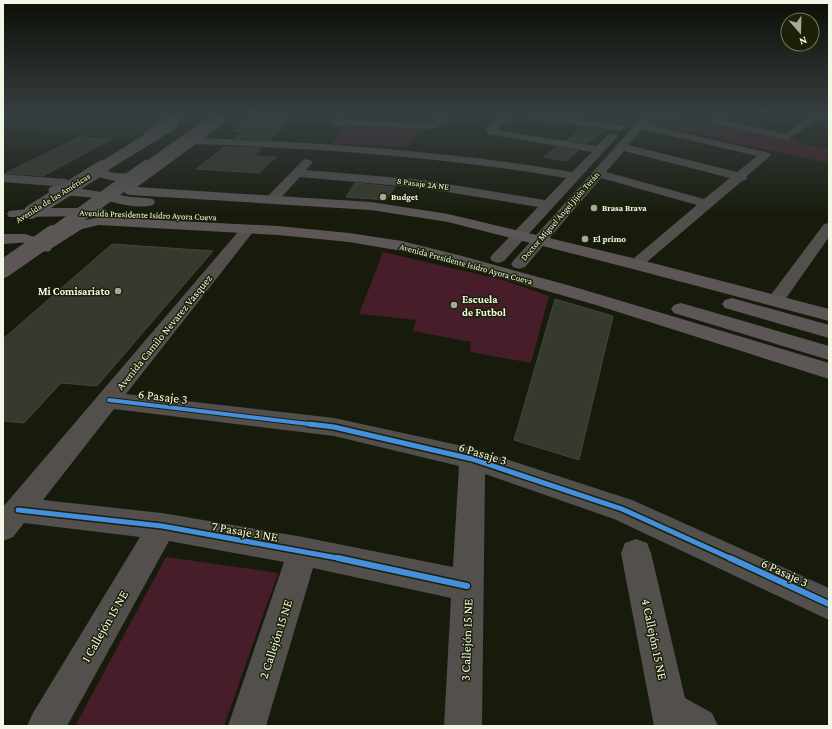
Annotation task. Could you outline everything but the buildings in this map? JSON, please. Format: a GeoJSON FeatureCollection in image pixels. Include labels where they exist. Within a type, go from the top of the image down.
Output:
{"type":"FeatureCollection","features":[{"type":"Feature","properties":{"kind":"main road"},"geometry":{"type":"LineString","coordinates":[[8,217],[126,149]]}},
{"type":"Feature","properties":{"kind":"main road","name":"Avenida de las Américas"},"geometry":{"type":"LineString","coordinates":[[3,229],[130,149]]}},
{"type":"Feature","properties":{"kind":"main road"},"geometry":{"type":"LineString","coordinates":[[3,269],[173,149]]}},
{"type":"Feature","properties":{"kind":"main road"},"geometry":{"type":"LineString","coordinates":[[89,171],[115,177],[142,178],[183,149]]}},
{"type":"Feature","properties":{"kind":"main road","name":"Avenida Presidente Isidro Ayora Cueva"},"geometry":{"type":"LineString","coordinates":[[142,178],[129,189],[137,192],[371,206],[448,218],[514,240],[530,251],[618,290],[829,353]]}},
{"type":"Feature","properties":{"kind":"main road","name":"Avenida Presidente Isidro Ayora Cueva"},"geometry":{"type":"LineString","coordinates":[[60,187],[127,201],[263,208],[274,210],[281,216],[431,240],[498,258],[530,251],[635,264],[829,315]]}},
{"type":"Feature","properties":{"kind":"main road","name":"Avenida Presidente Isidro Ayora Cueva"},"geometry":{"type":"LineString","coordinates":[[8,217],[37,212],[63,214],[111,212],[253,219],[311,211],[364,215],[514,240]]}},
{"type":"Feature","properties":{"kind":"main road","name":"Avenida Presidente Isidro Ayora Cueva"},"geometry":{"type":"LineString","coordinates":[[44,248],[71,230],[99,221],[248,229],[348,238],[423,251],[610,302],[829,370]]}},
{"type":"Feature","properties":{"kind":"main road"},"geometry":{"type":"LineString","coordinates":[[3,239],[25,238],[36,240],[44,248],[3,277]]}},
{"type":"Feature","properties":{"kind":"main road","name":"Avenida Presidente Isidro Ayora Cueva"},"geometry":{"type":"LineString","coordinates":[[530,251],[628,274],[829,332]]}},
{"type":"Feature","properties":{"kind":"street"},"geometry":{"type":"LineString","coordinates":[[272,199],[298,173],[316,149]]}},
{"type":"Feature","properties":{"kind":"street"},"geometry":{"type":"LineString","coordinates":[[392,149],[574,176]]}},
{"type":"Feature","properties":{"kind":"street"},"geometry":{"type":"LineString","coordinates":[[593,149],[599,150]]}},
{"type":"Feature","properties":{"kind":"street","name":"Doctor Miguel Ángel Jijón Terán"},"geometry":{"type":"LineString","coordinates":[[530,251],[619,149]]}},
{"type":"Feature","properties":{"kind":"street"},"geometry":{"type":"LineString","coordinates":[[629,149],[742,177]]}},
{"type":"Feature","properties":{"kind":"street"},"geometry":{"type":"LineString","coordinates":[[635,264],[742,177],[765,155],[743,149]]}},
{"type":"Feature","properties":{"kind":"street","name":"Doctor Miguel Ángel Jijón Terán"},"geometry":{"type":"LineString","coordinates":[[498,258],[599,150]]}},
{"type":"Feature","properties":{"kind":"street","name":"8 Pasaje 2A NE"},"geometry":{"type":"LineString","coordinates":[[298,173],[419,183],[481,192],[547,205]]}},
{"type":"Feature","properties":{"kind":"street"},"geometry":{"type":"LineString","coordinates":[[598,173],[707,204]]}},
{"type":"Feature","properties":{"kind":"street"},"geometry":{"type":"LineString","coordinates":[[3,178],[60,187]]}},
{"type":"Feature","properties":{"kind":"street"},"geometry":{"type":"LineString","coordinates":[[776,300],[822,247],[829,227]]}},
{"type":"Feature","properties":{"kind":"street","name":"Avenida Camilo Nevarez Vasquez"},"geometry":{"type":"LineString","coordinates":[[10,519],[248,229]]}},
{"type":"Feature","properties":{"kind":"street","name":"6 Pasaje 3"},"geometry":{"type":"LineString","coordinates":[[109,400],[334,427],[472,459],[622,509],[829,604]]}},
{"type":"Feature","properties":{"kind":"street","name":"3 Callejón 15 NE"},"geometry":{"type":"LineString","coordinates":[[463,726],[472,459]]}},
{"type":"Feature","properties":{"kind":"street","name":"7 Pasaje 3 NE"},"geometry":{"type":"LineString","coordinates":[[10,519],[162,526],[303,551],[468,586]]}},
{"type":"Feature","properties":{"kind":"street","name":"1 Callejón 15 NE"},"geometry":{"type":"LineString","coordinates":[[46,726],[162,526]]}},
{"type":"Feature","properties":{"kind":"street","name":"2 Callejón 15 NE"},"geometry":{"type":"LineString","coordinates":[[247,726],[303,551]]}},
{"type":"Feature","properties":{"kind":"street","name":"4 Callejón 15 NE"},"geometry":{"type":"LineString","coordinates":[[636,553],[681,721]]}},
{"type":"Feature","properties":{"kind":"shaded area"},"geometry":{"type":"Polygon","coordinates":[[[764,149],[825,149],[829,150],[829,163],[764,149]]]}},
{"type":"Feature","properties":{"kind":"shaded area","name":"Escuela de Futbol"},"geometry":{"type":"Polygon","coordinates":[[[383,252],[503,280],[549,296],[531,363],[470,352],[471,342],[413,331],[416,320],[359,314],[383,252]]]}},
{"type":"Feature","properties":{"kind":"shaded area"},"geometry":{"type":"Polygon","coordinates":[[[166,557],[278,573],[224,726],[75,726],[166,557]]]}},
{"type":"Feature","properties":{"kind":"cycle path"},"geometry":{"type":"LineString","coordinates":[[109,400],[334,427],[472,459],[622,509],[829,604]]}},
{"type":"Feature","properties":{"kind":"cycle path"},"geometry":{"type":"LineString","coordinates":[[18,510],[162,526],[303,551],[467,586]]}},
{"type":"Feature","properties":{"kind":"place","name":"Budget"},"geometry":{"type":"Point","coordinates":[383,197]}},
{"type":"Feature","properties":{"kind":"place","name":"Brasa Brava"},"geometry":{"type":"Point","coordinates":[594,208]}},
{"type":"Feature","properties":{"kind":"place","name":"El primo"},"geometry":{"type":"Point","coordinates":[585,239]}},
{"type":"Feature","properties":{"kind":"place","name":"Mi Comisariato"},"geometry":{"type":"Point","coordinates":[118,291]}},
{"type":"Feature","properties":{"kind":"place","name":"Escuela de Futbol"},"geometry":{"type":"Point","coordinates":[454,305]}}]}
